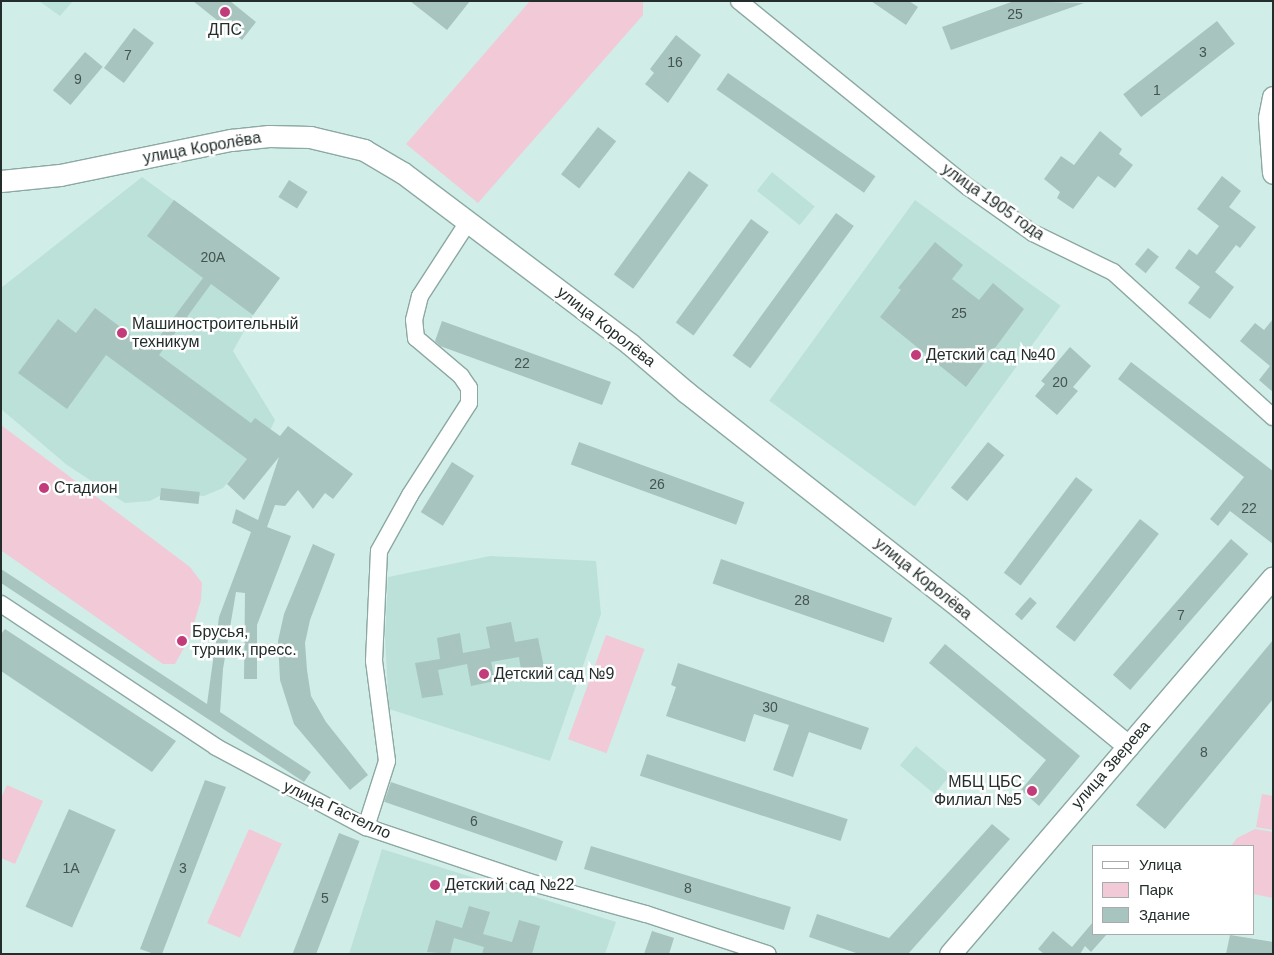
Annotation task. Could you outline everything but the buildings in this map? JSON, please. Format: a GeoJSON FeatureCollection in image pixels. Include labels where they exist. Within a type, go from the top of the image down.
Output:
{"type":"FeatureCollection","features":[{"type":"Feature","properties":{"kind":"main road"},"geometry":{"type":"LineString","coordinates":[[1273,97],[1268,118],[1273,173]]}},
{"type":"Feature","properties":{"kind":"main road","name":"улица Королёва"},"geometry":{"type":"LineString","coordinates":[[1,181],[60,175],[231,140],[310,137],[364,150],[403,173],[630,344],[686,392],[959,607],[1128,746]]}},
{"type":"Feature","properties":{"kind":"main road","name":"улица Зверева"},"geometry":{"type":"LineString","coordinates":[[950,954],[1273,577]]}},
{"type":"Feature","properties":{"kind":"street","name":"улица 1905 года"},"geometry":{"type":"LineString","coordinates":[[739,1],[968,187],[1033,233],[1113,272],[1273,417]]}},
{"type":"Feature","properties":{"kind":"street"},"geometry":{"type":"LineString","coordinates":[[366,827],[387,761],[374,661],[379,551],[410,495],[469,403],[469,388],[462,376],[416,338],[414,320],[420,296],[468,222]]}},
{"type":"Feature","properties":{"kind":"street","name":"улица Гастелло"},"geometry":{"type":"LineString","coordinates":[[1,604],[216,747],[366,827],[529,882],[646,914],[768,954]]}},
{"type":"Feature","properties":{"kind":"shaded area"},"geometry":{"type":"Polygon","coordinates":[[[39,1],[73,1],[60,16],[39,1]]]}},
{"type":"Feature","properties":{"kind":"shaded area"},"geometry":{"type":"Polygon","coordinates":[[[772,172],[815,207],[800,225],[757,191],[772,172]]]}},
{"type":"Feature","properties":{"kind":"shaded area","name":"Машиностроительный техникум"},"geometry":{"type":"Polygon","coordinates":[[[142,177],[280,278],[253,315],[233,351],[275,420],[269,433],[223,488],[204,496],[165,493],[150,501],[125,503],[67,465],[1,409],[1,288],[142,177]]]}},
{"type":"Feature","properties":{"kind":"shaded area","name":"Детский сад №40"},"geometry":{"type":"Polygon","coordinates":[[[915,200],[1061,306],[915,506],[769,401],[915,200]]]}},
{"type":"Feature","properties":{"kind":"shaded area","name":"Детский сад №9"},"geometry":{"type":"Polygon","coordinates":[[[490,556],[596,561],[601,614],[550,761],[389,709],[385,639],[388,577],[490,556]]]}},
{"type":"Feature","properties":{"kind":"shaded area"},"geometry":{"type":"Polygon","coordinates":[[[916,746],[950,775],[934,794],[900,765],[916,746]]]}},
{"type":"Feature","properties":{"kind":"shaded area","name":"Детский сад №22"},"geometry":{"type":"Polygon","coordinates":[[[382,849],[616,922],[605,954],[349,954],[382,849]]]}},
{"type":"Feature","properties":{"kind":"green space"},"geometry":{"type":"Polygon","coordinates":[[[530,1],[643,1],[643,15],[478,203],[406,144],[530,1]]]}},
{"type":"Feature","properties":{"kind":"green space","name":"Стадион"},"geometry":{"type":"Polygon","coordinates":[[[1,425],[190,567],[202,583],[201,600],[190,637],[175,664],[163,664],[2,551],[1,425]]]}},
{"type":"Feature","properties":{"kind":"green space"},"geometry":{"type":"Polygon","coordinates":[[[606,635],[645,649],[607,753],[568,739],[606,635]]]}},
{"type":"Feature","properties":{"kind":"green space"},"geometry":{"type":"Polygon","coordinates":[[[7,785],[43,801],[15,864],[1,858],[1,798],[7,785]]]}},
{"type":"Feature","properties":{"kind":"green space"},"geometry":{"type":"Polygon","coordinates":[[[1262,794],[1273,796],[1273,830],[1256,827],[1262,794]]]}},
{"type":"Feature","properties":{"kind":"green space"},"geometry":{"type":"Polygon","coordinates":[[[249,829],[282,844],[240,938],[207,923],[249,829]]]}},
{"type":"Feature","properties":{"kind":"green space"},"geometry":{"type":"Polygon","coordinates":[[[1255,829],[1273,832],[1273,898],[1254,894],[1254,845],[1232,845],[1237,838],[1255,829]]]}},
{"type":"Feature","properties":{"kind":"place","name":"ДПС"},"geometry":{"type":"Point","coordinates":[225,12]}},
{"type":"Feature","properties":{"kind":"place","name":"Машиностроительный техникум"},"geometry":{"type":"Point","coordinates":[122,333]}},
{"type":"Feature","properties":{"kind":"place","name":"Детский сад №40"},"geometry":{"type":"Point","coordinates":[916,355]}},
{"type":"Feature","properties":{"kind":"place","name":"Стадион"},"geometry":{"type":"Point","coordinates":[44,488]}},
{"type":"Feature","properties":{"kind":"place","name":"Брусья, турник, пресс."},"geometry":{"type":"Point","coordinates":[182,641]}},
{"type":"Feature","properties":{"kind":"place","name":"Детский сад №9"},"geometry":{"type":"Point","coordinates":[484,674]}},
{"type":"Feature","properties":{"kind":"place","name":"МБЦ ЦБС Филиал №5"},"geometry":{"type":"Point","coordinates":[1032,791]}},
{"type":"Feature","properties":{"kind":"place","name":"Детский сад №22"},"geometry":{"type":"Point","coordinates":[435,885]}}]}
